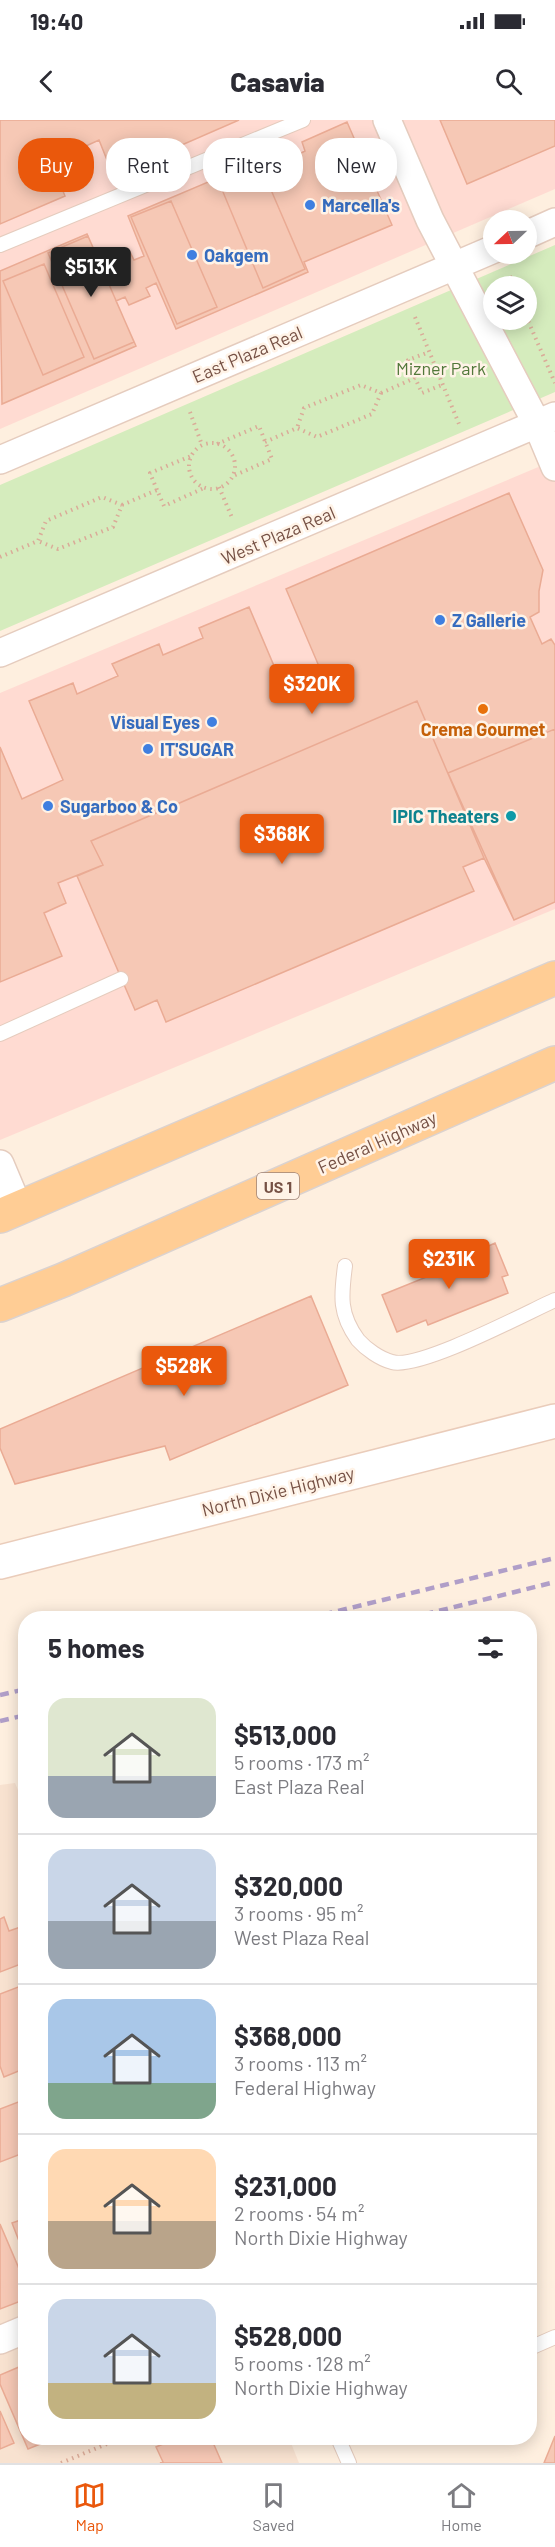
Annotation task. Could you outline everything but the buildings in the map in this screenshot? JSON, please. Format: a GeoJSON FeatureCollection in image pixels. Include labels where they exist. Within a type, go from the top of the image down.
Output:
{"type":"FeatureCollection","features":[{"type":"Feature","properties":{"kind":"main road"},"geometry":{"type":"LineString","coordinates":[[9,1213],[555,978]]}},
{"type":"Feature","properties":{"kind":"main road","name":"Federal Highway"},"geometry":{"type":"LineString","coordinates":[[0,1305],[54,1284],[555,1063]]}},
{"type":"Feature","properties":{"kind":"main road","name":"North Dixie Highway"},"geometry":{"type":"LineString","coordinates":[[0,1562],[555,1421]]}},
{"type":"Feature","properties":{"kind":"street"},"geometry":{"type":"LineString","coordinates":[[387,120],[430,220],[546,420],[555,467]]}},
{"type":"Feature","properties":{"kind":"street"},"geometry":{"type":"LineString","coordinates":[[537,230],[555,222]]}},
{"type":"Feature","properties":{"kind":"street","name":"East Plaza Real"},"geometry":{"type":"LineString","coordinates":[[0,460],[483,254]]}},
{"type":"Feature","properties":{"kind":"street","name":"West Plaza Real"},"geometry":{"type":"LineString","coordinates":[[0,653],[546,420]]}},
{"type":"Feature","properties":{"kind":"street"},"geometry":{"type":"LineString","coordinates":[[0,1164],[9,1213]]}},
{"type":"Feature","properties":{"kind":"street"},"geometry":{"type":"LineString","coordinates":[[0,2340],[18,2332]]}},
{"type":"Feature","properties":{"kind":"lane"},"geometry":{"type":"LineString","coordinates":[[0,244],[303,120]]}},
{"type":"Feature","properties":{"kind":"lane"},"geometry":{"type":"LineString","coordinates":[[0,1034],[121,979]]}},
{"type":"Feature","properties":{"kind":"lane"},"geometry":{"type":"LineString","coordinates":[[345,1266],[341,1298],[348,1326],[365,1348],[394,1363],[433,1356],[555,1300]]}},
{"type":"Feature","properties":{"kind":"lane"},"geometry":{"type":"LineString","coordinates":[[537,2345],[555,2337]]}},
{"type":"Feature","properties":{"kind":"lane"},"geometry":{"type":"LineString","coordinates":[[341,2445],[349,2463]]}},
{"type":"Feature","properties":{"kind":"path"},"geometry":{"type":"LineString","coordinates":[[402,288],[471,452]]}},
{"type":"Feature","properties":{"kind":"path"},"geometry":{"type":"LineString","coordinates":[[532,330],[555,383]]}},
{"type":"Feature","properties":{"kind":"path"},"geometry":{"type":"LineString","coordinates":[[429,351],[408,360],[422,393],[442,385]]}},
{"type":"Feature","properties":{"kind":"path"},"geometry":{"type":"LineString","coordinates":[[297,428],[317,437],[361,419],[372,414],[381,393],[415,378]]}},
{"type":"Feature","properties":{"kind":"path"},"geometry":{"type":"LineString","coordinates":[[265,442],[297,428],[304,408],[361,385],[381,393]]}},
{"type":"Feature","properties":{"kind":"path"},"geometry":{"type":"LineString","coordinates":[[259,426],[265,442],[272,459],[232,476],[219,488],[204,488],[164,506],[150,473],[191,456],[202,445],[217,444],[259,426]]}},
{"type":"Feature","properties":{"kind":"path"},"geometry":{"type":"LineString","coordinates":[[217,444],[229,451],[232,457],[232,476]]}},
{"type":"Feature","properties":{"kind":"path"},"geometry":{"type":"LineString","coordinates":[[191,456],[189,464],[192,478],[204,488]]}},
{"type":"Feature","properties":{"kind":"path"},"geometry":{"type":"LineString","coordinates":[[38,540],[58,549],[91,536],[112,526],[122,506],[157,490]]}},
{"type":"Feature","properties":{"kind":"path"},"geometry":{"type":"LineString","coordinates":[[0,557],[38,540],[45,521],[102,497],[122,506]]}},
{"type":"Feature","properties":{"kind":"path"},"geometry":{"type":"LineString","coordinates":[[61,2463],[104,2445]]}},
{"type":"Feature","properties":{"kind":"shaded area"},"geometry":{"type":"Polygon","coordinates":[[[0,120],[555,120],[555,189],[506,210],[483,210],[483,220],[0,429],[0,120]]]}},
{"type":"Feature","properties":{"kind":"shaded area"},"geometry":{"type":"Polygon","coordinates":[[[555,460],[555,909],[0,1140],[0,693],[555,460]]]}},
{"type":"Feature","properties":{"kind":"shaded area"},"geometry":{"type":"Polygon","coordinates":[[[15,1783],[18,1790],[18,2445],[292,2445],[299,2463],[0,2463],[0,1785],[15,1783]]]}},
{"type":"Feature","properties":{"kind":"green space","name":"Mizner Park"},"geometry":{"type":"Polygon","coordinates":[[[555,245],[555,392],[0,631],[0,485],[483,276],[483,330],[537,330],[537,276],[483,276],[511,264],[537,264],[537,253],[555,245]]]}},
{"type":"Feature","properties":{"kind":"railway"},"geometry":{"type":"LineString","coordinates":[[338,1611],[555,1558]]}},
{"type":"Feature","properties":{"kind":"railway"},"geometry":{"type":"LineString","coordinates":[[438,1611],[555,1582]]}},
{"type":"Feature","properties":{"kind":"railway"},"geometry":{"type":"LineString","coordinates":[[0,1695],[18,1691]]}},
{"type":"Feature","properties":{"kind":"railway"},"geometry":{"type":"LineString","coordinates":[[0,1721],[18,1717]]}},
{"type":"Feature","properties":{"kind":"place","name":"Marcella's"},"geometry":{"type":"Point","coordinates":[310,205]}},
{"type":"Feature","properties":{"kind":"place","name":"Oakgem"},"geometry":{"type":"Point","coordinates":[192,255]}},
{"type":"Feature","properties":{"kind":"place","name":"Z Gallerie"},"geometry":{"type":"Point","coordinates":[440,620]}},
{"type":"Feature","properties":{"kind":"place","name":"Crema Gourmet"},"geometry":{"type":"Point","coordinates":[483,709]}},
{"type":"Feature","properties":{"kind":"place","name":"Visual Eyes"},"geometry":{"type":"Point","coordinates":[212,722]}},
{"type":"Feature","properties":{"kind":"place","name":"IT'SUGAR"},"geometry":{"type":"Point","coordinates":[148,749]}},
{"type":"Feature","properties":{"kind":"place","name":"Sugarboo & Co"},"geometry":{"type":"Point","coordinates":[48,806]}},
{"type":"Feature","properties":{"kind":"place","name":"IPIC Theaters"},"geometry":{"type":"Point","coordinates":[511,816]}}]}
